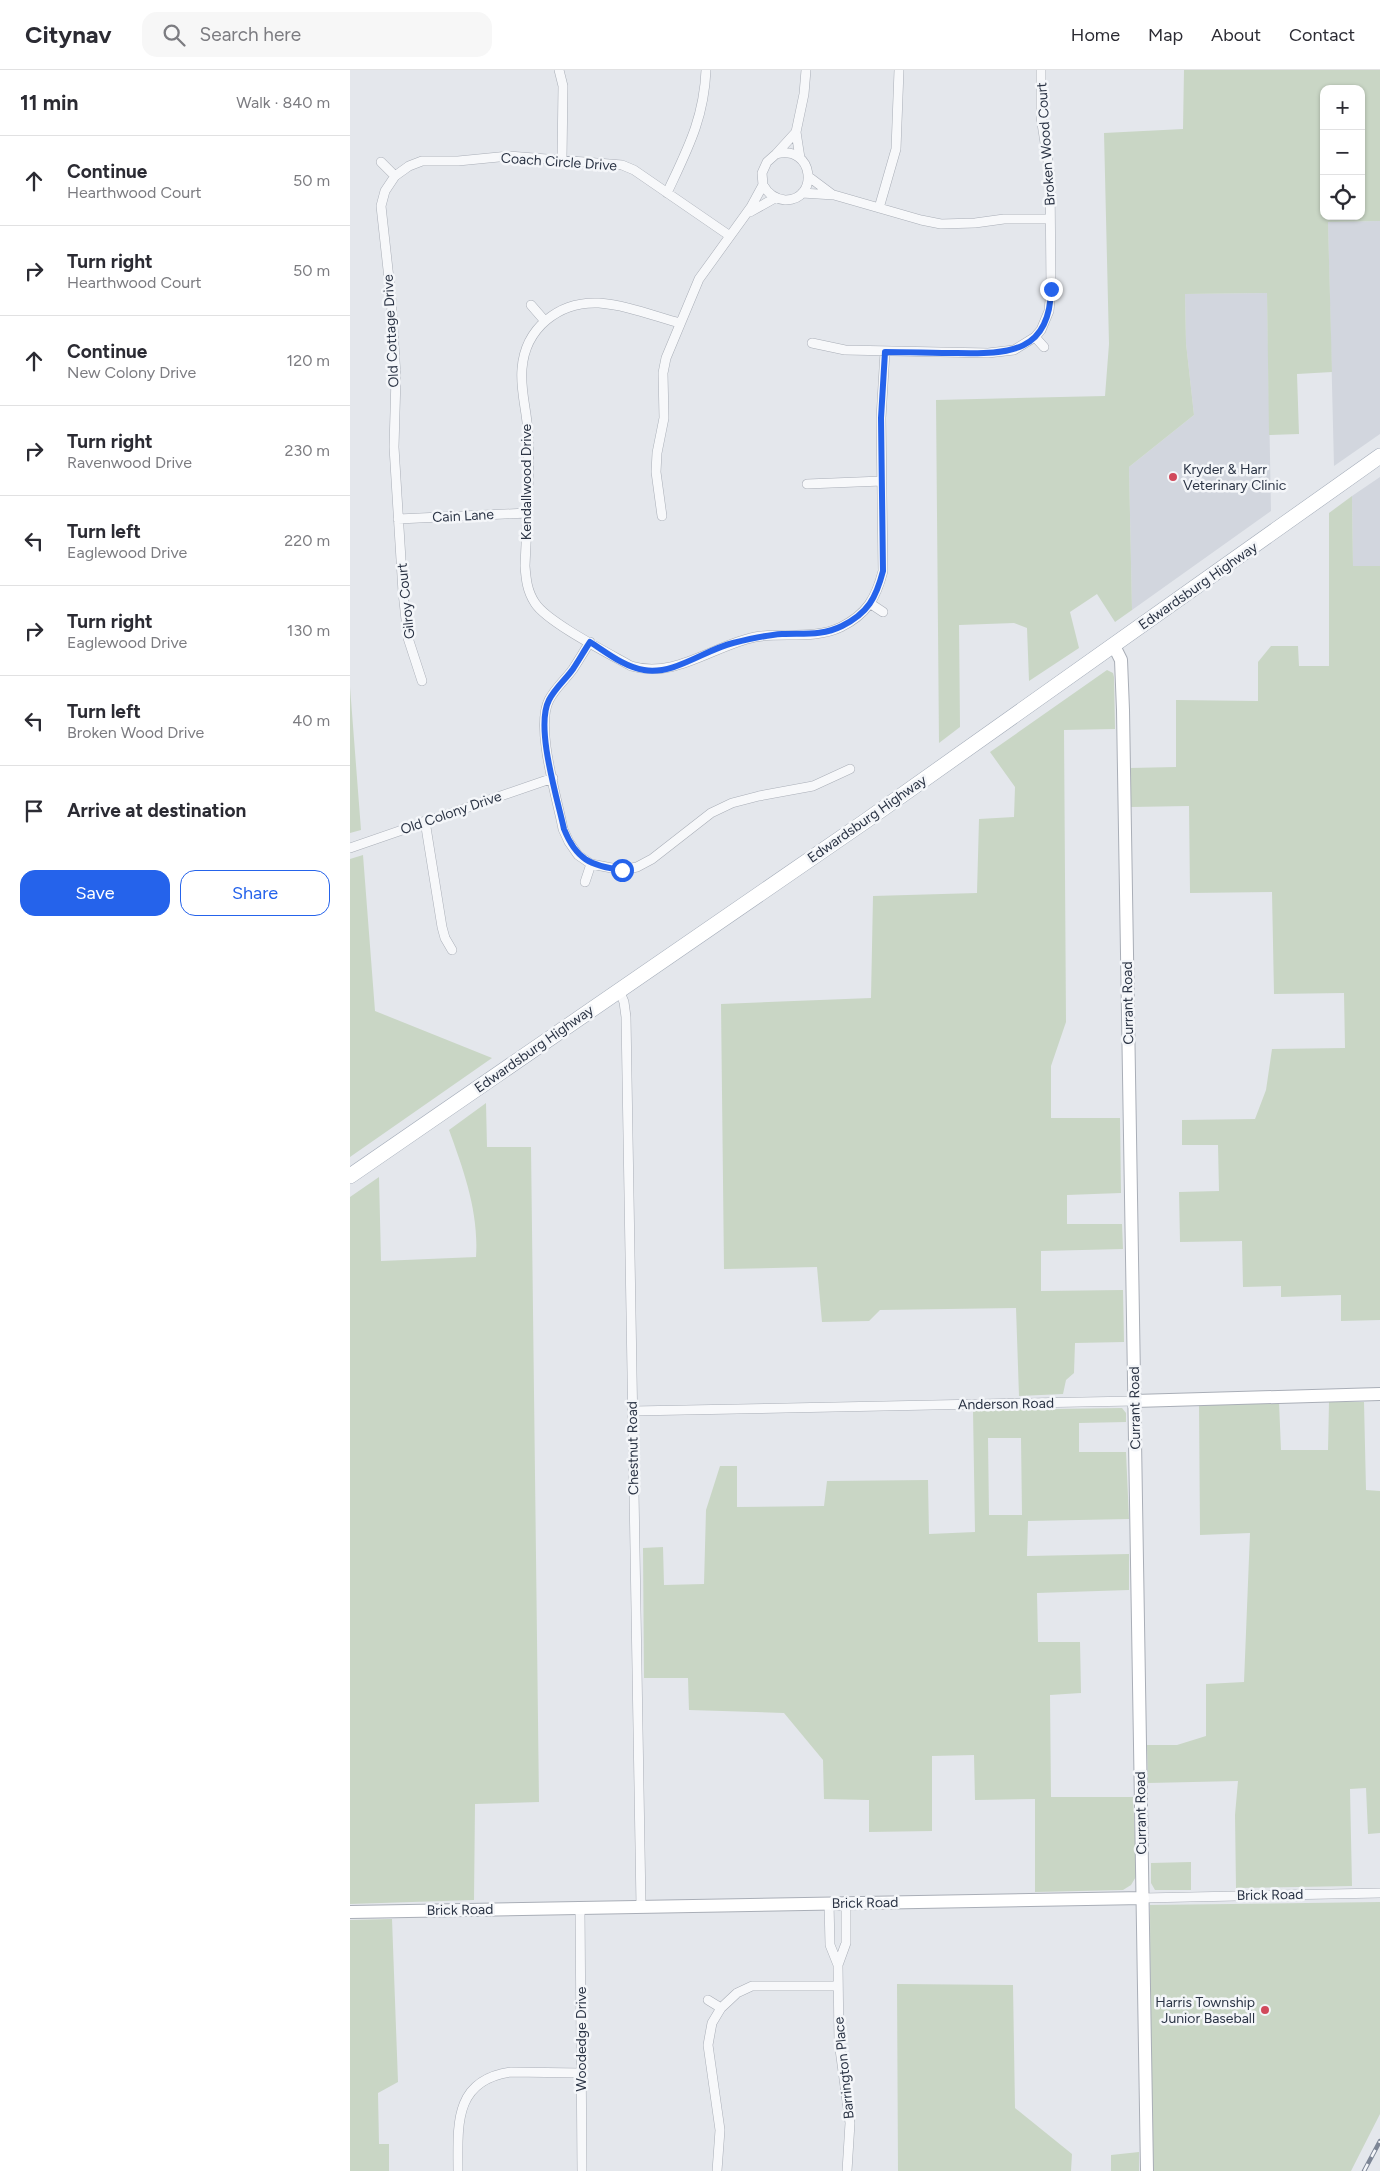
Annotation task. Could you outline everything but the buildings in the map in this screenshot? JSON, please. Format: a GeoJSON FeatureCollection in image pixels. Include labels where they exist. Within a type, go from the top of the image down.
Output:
{"type":"FeatureCollection","features":[{"type":"Feature","properties":{"kind":"main road","name":"Edwardsburg Highway"},"geometry":{"type":"LineString","coordinates":[[350,1176],[1114,646],[1380,456]]}},
{"type":"Feature","properties":{"kind":"street"},"geometry":{"type":"LineString","coordinates":[[559,70],[562,86],[562,160]]}},
{"type":"Feature","properties":{"kind":"street"},"geometry":{"type":"LineString","coordinates":[[668,193],[695,133],[705,93],[706,70]]}},
{"type":"Feature","properties":{"kind":"street"},"geometry":{"type":"LineString","coordinates":[[800,158],[796,132],[804,94],[806,70]]}},
{"type":"Feature","properties":{"kind":"street"},"geometry":{"type":"LineString","coordinates":[[879,208],[896,149],[899,70]]}},
{"type":"Feature","properties":{"kind":"street","name":"Broken Wood Court"},"geometry":{"type":"LineString","coordinates":[[1035,337],[1045,323],[1051,300],[1050,175],[1040,104],[1041,70]]}},
{"type":"Feature","properties":{"kind":"street"},"geometry":{"type":"LineString","coordinates":[[662,516],[656,472],[665,408],[663,373],[666,358],[699,279],[748,213],[763,185],[762,173],[764,167],[796,132]]}},
{"type":"Feature","properties":{"kind":"street"},"geometry":{"type":"LineString","coordinates":[[763,185],[775,198],[789,200],[802,193],[808,183],[809,177],[805,163],[800,158],[789,153],[776,154]]}},
{"type":"Feature","properties":{"kind":"street","name":"Coach Circle Drive"},"geometry":{"type":"LineString","coordinates":[[395,176],[422,161],[458,161],[509,156],[622,166],[634,170],[730,236]]}},
{"type":"Feature","properties":{"kind":"street"},"geometry":{"type":"LineString","coordinates":[[381,162],[395,176]]}},
{"type":"Feature","properties":{"kind":"street","name":"Old Cottage Drive"},"geometry":{"type":"LineString","coordinates":[[395,176],[385,191],[381,206],[391,297],[396,377],[394,448],[398,519]]}},
{"type":"Feature","properties":{"kind":"street"},"geometry":{"type":"LineString","coordinates":[[809,177],[834,195]]}},
{"type":"Feature","properties":{"kind":"street"},"geometry":{"type":"LineString","coordinates":[[802,193],[834,195],[941,224],[1050,219]]}},
{"type":"Feature","properties":{"kind":"street"},"geometry":{"type":"LineString","coordinates":[[748,213],[775,198]]}},
{"type":"Feature","properties":{"kind":"street","name":"Kendallwood Drive"},"geometry":{"type":"LineString","coordinates":[[680,323],[615,305],[599,303],[571,306],[544,320],[530,340],[522,366],[521,381],[528,427],[529,453],[526,581],[530,593],[544,614],[631,666],[645,670],[660,670],[676,666],[730,644],[755,637],[827,632],[841,627],[858,616],[871,604]]}},
{"type":"Feature","properties":{"kind":"street"},"geometry":{"type":"LineString","coordinates":[[531,305],[544,320]]}},
{"type":"Feature","properties":{"kind":"street"},"geometry":{"type":"LineString","coordinates":[[812,343],[845,350],[885,352],[1004,352],[1014,350],[1035,337],[1044,347]]}},
{"type":"Feature","properties":{"kind":"street"},"geometry":{"type":"LineString","coordinates":[[883,612],[871,604],[883,571],[881,418],[885,352]]}},
{"type":"Feature","properties":{"kind":"street"},"geometry":{"type":"LineString","coordinates":[[807,484],[882,481]]}},
{"type":"Feature","properties":{"kind":"street","name":"Cain Lane"},"geometry":{"type":"LineString","coordinates":[[398,519],[527,513]]}},
{"type":"Feature","properties":{"kind":"street","name":"Gilroy Court"},"geometry":{"type":"LineString","coordinates":[[398,519],[408,638],[422,681]]}},
{"type":"Feature","properties":{"kind":"street"},"geometry":{"type":"LineString","coordinates":[[590,642],[574,667],[550,698],[545,712],[544,724],[546,744],[564,829],[569,842],[578,855],[591,864],[622,870],[637,867],[652,859],[711,813],[725,806],[758,796],[813,786],[850,769]]}},
{"type":"Feature","properties":{"kind":"street","name":"Currant Road"},"geometry":{"type":"LineString","coordinates":[[1114,646],[1121,660],[1123,710],[1146,2171]]}},
{"type":"Feature","properties":{"kind":"street","name":"Old Colony Drive"},"geometry":{"type":"LineString","coordinates":[[350,848],[553,778]]}},
{"type":"Feature","properties":{"kind":"street"},"geometry":{"type":"LineString","coordinates":[[425,821],[442,926],[445,938],[452,950]]}},
{"type":"Feature","properties":{"kind":"street"},"geometry":{"type":"LineString","coordinates":[[584,882],[591,864]]}},
{"type":"Feature","properties":{"kind":"street","name":"Chestnut Road"},"geometry":{"type":"LineString","coordinates":[[619,990],[624,1002],[626,1017],[641,1906]]}},
{"type":"Feature","properties":{"kind":"street","name":"Anderson Road"},"geometry":{"type":"LineString","coordinates":[[633,1411],[1380,1394]]}},
{"type":"Feature","properties":{"kind":"street","name":"Brick Road"},"geometry":{"type":"LineString","coordinates":[[350,1912],[1380,1893]]}},
{"type":"Feature","properties":{"kind":"street","name":"Barrington Place"},"geometry":{"type":"LineString","coordinates":[[846,1903],[846,1943],[838,1964],[837,1986],[839,2042],[850,2123],[847,2171]]}},
{"type":"Feature","properties":{"kind":"street","name":"Barrington Place"},"geometry":{"type":"LineString","coordinates":[[829,1904],[830,1944],[838,1964]]}},
{"type":"Feature","properties":{"kind":"street","name":"Woodedge Drive"},"geometry":{"type":"LineString","coordinates":[[580,1908],[582,2171]]}},
{"type":"Feature","properties":{"kind":"street"},"geometry":{"type":"LineString","coordinates":[[717,2171],[720,2130],[708,2045],[712,2023],[721,2008],[737,1993],[752,1986],[837,1986]]}},
{"type":"Feature","properties":{"kind":"street"},"geometry":{"type":"LineString","coordinates":[[708,2000],[721,2008]]}},
{"type":"Feature","properties":{"kind":"street"},"geometry":{"type":"LineString","coordinates":[[458,2171],[459,2116],[467,2098],[480,2082],[511,2072],[581,2072]]}},
{"type":"Feature","properties":{"kind":"shaded area"},"geometry":{"type":"Polygon","coordinates":[[[1380,221],[1380,434],[1334,466],[1328,222],[1380,221]]]}},
{"type":"Feature","properties":{"kind":"shaded area"},"geometry":{"type":"Polygon","coordinates":[[[1267,293],[1271,511],[1132,610],[1129,467],[1194,415],[1186,343],[1185,294],[1267,293]]]}},
{"type":"Feature","properties":{"kind":"shaded area"},"geometry":{"type":"Polygon","coordinates":[[[1380,477],[1380,566],[1353,566],[1352,496],[1380,477]]]}},
{"type":"Feature","properties":{"kind":"green space"},"geometry":{"type":"Polygon","coordinates":[[[1184,70],[1380,70],[1380,221],[1328,222],[1332,372],[1297,374],[1299,434],[1269,435],[1267,293],[1185,294],[1186,343],[1194,415],[1129,467],[1132,610],[1115,622],[1097,594],[1070,612],[1079,648],[1029,681],[1027,628],[1014,623],[959,625],[960,727],[939,743],[936,400],[1105,396],[1109,344],[1104,133],[1183,129],[1184,70]]]}},
{"type":"Feature","properties":{"kind":"green space"},"geometry":{"type":"Polygon","coordinates":[[[1352,496],[1353,566],[1380,566],[1380,1320],[1341,1321],[1341,1295],[1281,1297],[1281,1286],[1243,1287],[1242,1241],[1180,1242],[1179,1192],[1219,1191],[1218,1145],[1182,1145],[1182,1120],[1255,1119],[1266,1090],[1272,1049],[1345,1048],[1344,993],[1274,994],[1272,892],[1190,893],[1189,806],[1131,807],[1130,768],[1176,767],[1176,700],[1258,701],[1258,662],[1271,646],[1298,646],[1299,666],[1329,666],[1329,513],[1352,496]]]}},
{"type":"Feature","properties":{"kind":"green space"},"geometry":{"type":"Polygon","coordinates":[[[1107,670],[1113,673],[1114,677],[1115,729],[1064,730],[1066,1022],[1051,1066],[1051,1118],[1120,1118],[1121,1193],[1067,1195],[1067,1224],[1122,1224],[1123,1249],[1041,1251],[1041,1291],[1123,1290],[1124,1342],[1075,1343],[1074,1373],[1066,1380],[1063,1394],[1019,1396],[1016,1308],[880,1310],[869,1321],[822,1322],[817,1267],[724,1269],[721,1004],[871,998],[873,896],[977,893],[979,819],[1014,817],[1015,787],[990,752],[1107,670]]]}},
{"type":"Feature","properties":{"kind":"green space"},"geometry":{"type":"Polygon","coordinates":[[[350,687],[361,830],[350,833],[350,687]]]}},
{"type":"Feature","properties":{"kind":"green space"},"geometry":{"type":"Polygon","coordinates":[[[363,855],[375,1011],[492,1058],[350,1157],[350,859],[363,855]]]}},
{"type":"Feature","properties":{"kind":"green space"},"geometry":{"type":"Polygon","coordinates":[[[486,1103],[487,1147],[531,1147],[539,1802],[475,1804],[474,1900],[350,1904],[350,1197],[379,1177],[381,1261],[476,1257],[473,1208],[449,1130],[486,1103]]]}},
{"type":"Feature","properties":{"kind":"green space"},"geometry":{"type":"Polygon","coordinates":[[[1279,1402],[1281,1450],[1328,1450],[1329,1402],[1364,1402],[1366,1490],[1380,1491],[1380,1833],[1368,1834],[1366,1788],[1350,1789],[1352,1886],[1236,1888],[1235,1815],[1238,1781],[1148,1783],[1147,1745],[1177,1745],[1206,1736],[1206,1684],[1244,1682],[1250,1533],[1200,1535],[1199,1405],[1279,1402]]]}},
{"type":"Feature","properties":{"kind":"green space"},"geometry":{"type":"Polygon","coordinates":[[[1122,1408],[1126,1413],[1126,1422],[1079,1423],[1079,1452],[1126,1452],[1129,1519],[1028,1521],[1027,1556],[1129,1554],[1129,1590],[1037,1593],[1038,1642],[1080,1642],[1081,1693],[1050,1695],[1051,1797],[1133,1797],[1137,1875],[1131,1885],[1123,1890],[1035,1892],[1035,1799],[975,1800],[974,1755],[932,1756],[932,1831],[869,1832],[869,1800],[824,1799],[823,1760],[784,1713],[689,1710],[688,1678],[644,1678],[643,1548],[663,1547],[664,1585],[704,1584],[706,1510],[720,1466],[737,1466],[737,1507],[824,1506],[827,1481],[928,1480],[929,1534],[975,1532],[973,1410],[1122,1408]],[[988,1438],[989,1515],[1022,1515],[1021,1438],[988,1438]]]}},
{"type":"Feature","properties":{"kind":"green space"},"geometry":{"type":"Polygon","coordinates":[[[1191,1862],[1191,1890],[1155,1890],[1151,1883],[1151,1863],[1191,1862]]]}},
{"type":"Feature","properties":{"kind":"green space","name":"Harris Township Junior Baseball"},"geometry":{"type":"Polygon","coordinates":[[[1380,1902],[1380,2114],[1351,2171],[1151,2171],[1150,1905],[1380,1902]]]}},
{"type":"Feature","properties":{"kind":"green space"},"geometry":{"type":"Polygon","coordinates":[[[392,1919],[398,2082],[378,2093],[379,2144],[389,2144],[389,2171],[350,2171],[350,1920],[392,1919]]]}},
{"type":"Feature","properties":{"kind":"green space"},"geometry":{"type":"Polygon","coordinates":[[[897,1984],[1013,1985],[1015,2108],[1072,2154],[1071,2171],[898,2171],[897,1984]]]}},
{"type":"Feature","properties":{"kind":"green space"},"geometry":{"type":"Polygon","coordinates":[[[1139,2152],[1139,2171],[1111,2171],[1111,2155],[1139,2152]]]}},
{"type":"Feature","properties":{"kind":"railway"},"geometry":{"type":"LineString","coordinates":[[1364,2171],[1380,2141]]}},
{"type":"Feature","properties":{"kind":"place","name":"Kryder & Harr Veterinary Clinic"},"geometry":{"type":"Point","coordinates":[1173,477]}},
{"type":"Feature","properties":{"kind":"place","name":"Harris Township Junior Baseball"},"geometry":{"type":"Point","coordinates":[1265,2010]}},
{"type":"Feature","properties":{"kind":"route"},"geometry":{"type":"LineString","coordinates":[[622,870],[591,864],[578,855],[569,842],[564,829],[546,744],[545,712],[550,698],[574,667],[590,642],[631,666],[645,670],[660,670],[676,666],[730,644],[755,637],[783,634],[809,635],[827,632],[841,627],[858,616],[871,604],[883,571],[881,418],[885,352],[988,354],[1014,350],[1035,337],[1041,330],[1049,311],[1051,289]]}}]}
